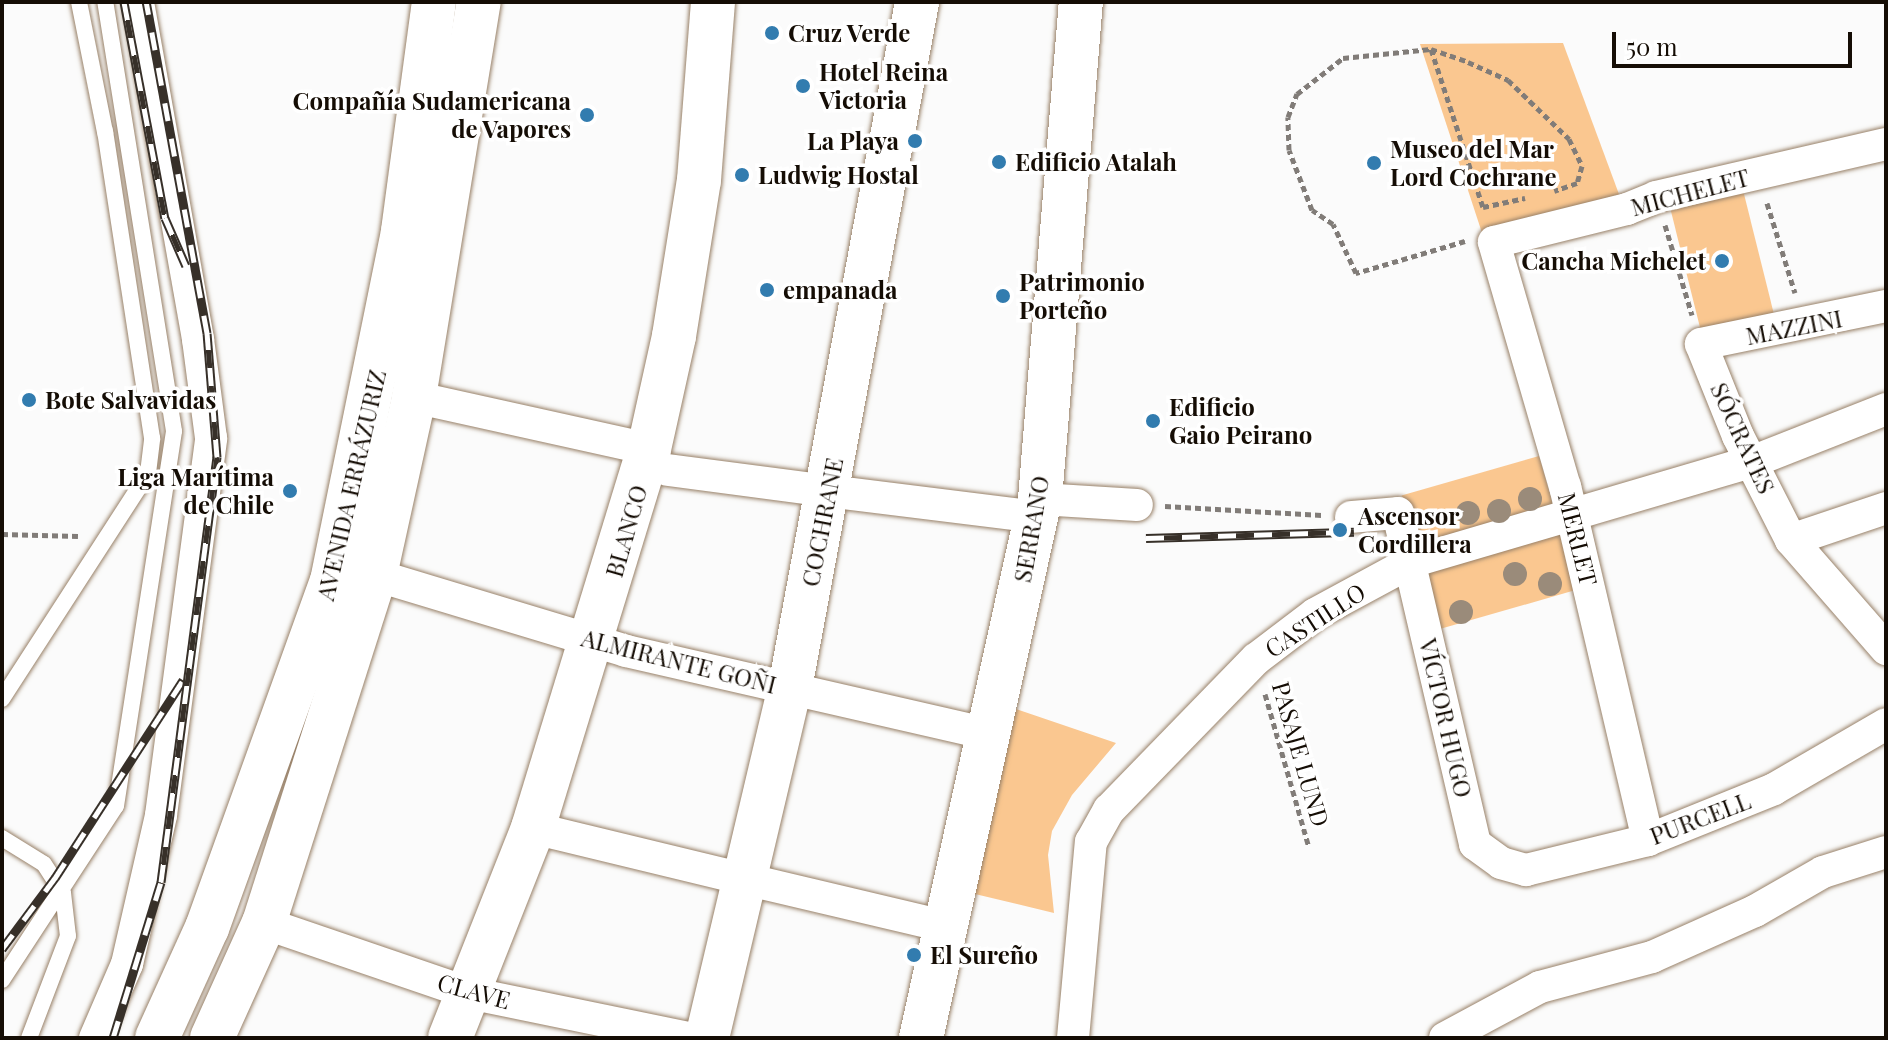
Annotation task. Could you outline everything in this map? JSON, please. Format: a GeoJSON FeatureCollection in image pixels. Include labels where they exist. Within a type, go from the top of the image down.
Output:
{"type":"FeatureCollection","features":[{"type":"Feature","properties":{"kind":"main road","name":"AVENIDA ERRÁZURIZ"},"geometry":{"type":"LineString","coordinates":[[157,1038],[207,928],[332,581],[389,309],[434,2]]}},
{"type":"Feature","properties":{"kind":"main road","name":"AVENIDA ERRÁZURIZ"},"geometry":{"type":"LineString","coordinates":[[212,1038],[264,923],[375,575],[414,397],[479,2]]}},
{"type":"Feature","properties":{"kind":"main road","name":"BLANCO"},"geometry":{"type":"LineString","coordinates":[[450,1038],[533,828],[659,459],[674,336],[699,180],[713,2]]}},
{"type":"Feature","properties":{"kind":"main road","name":"COCHRANE"},"geometry":{"type":"LineString","coordinates":[[707,1038],[790,688],[917,2]]}},
{"type":"Feature","properties":{"kind":"main road","name":"SERRANO"},"geometry":{"type":"LineString","coordinates":[[921,1038],[1038,508],[1080,6]]}},
{"type":"Feature","properties":{"kind":"main road"},"geometry":{"type":"LineString","coordinates":[[184,1038],[211,967],[207,928]]}},
{"type":"Feature","properties":{"kind":"street"},"geometry":{"type":"LineString","coordinates":[[95,1038],[127,964],[161,815],[211,438],[198,339],[138,2]]}},
{"type":"Feature","properties":{"kind":"street","name":"MICHELET"},"geometry":{"type":"LineString","coordinates":[[1494,242],[1656,197],[1886,144]]}},
{"type":"Feature","properties":{"kind":"street","name":"MERLET"},"geometry":{"type":"LineString","coordinates":[[1494,242],[1572,513],[1648,840]]}},
{"type":"Feature","properties":{"kind":"street","name":"MAZZINI"},"geometry":{"type":"LineString","coordinates":[[1701,344],[1812,325],[1886,306]]}},
{"type":"Feature","properties":{"kind":"street","name":"SÓCRATES"},"geometry":{"type":"LineString","coordinates":[[1701,344],[1738,436],[1754,461],[1791,540],[1886,649]]}},
{"type":"Feature","properties":{"kind":"street"},"geometry":{"type":"LineString","coordinates":[[414,397],[659,459],[812,489]]}},
{"type":"Feature","properties":{"kind":"street","name":"CASTILLO"},"geometry":{"type":"LineString","coordinates":[[1073,1038],[1085,870],[1091,842],[1109,810],[1256,659],[1315,614],[1411,562],[1754,461],[1886,409]]}},
{"type":"Feature","properties":{"kind":"street"},"geometry":{"type":"LineString","coordinates":[[844,493],[1038,508],[1137,505]]}},
{"type":"Feature","properties":{"kind":"street"},"geometry":{"type":"LineString","coordinates":[[1791,540],[1886,508]]}},
{"type":"Feature","properties":{"kind":"street","name":"VÍCTOR HUGO"},"geometry":{"type":"LineString","coordinates":[[1351,517],[1398,513],[1475,844],[1501,863]]}},
{"type":"Feature","properties":{"kind":"street","name":"ALMIRANTE GOÑI"},"geometry":{"type":"LineString","coordinates":[[375,575],[595,641],[988,734]]}},
{"type":"Feature","properties":{"kind":"street","name":"PURCELL"},"geometry":{"type":"LineString","coordinates":[[1501,863],[1526,870],[1648,840],[1774,789],[1886,724]]}},
{"type":"Feature","properties":{"kind":"street"},"geometry":{"type":"LineString","coordinates":[[533,828],[944,926]]}},
{"type":"Feature","properties":{"kind":"street"},"geometry":{"type":"LineString","coordinates":[[1445,1038],[1540,987],[1652,957],[1755,911],[1823,872],[1886,852]]}},
{"type":"Feature","properties":{"kind":"street","name":"CLAVE"},"geometry":{"type":"LineString","coordinates":[[264,923],[469,993],[689,1038]]}},
{"type":"Feature","properties":{"kind":"lane"},"geometry":{"type":"LineString","coordinates":[[2,699],[111,537],[148,473],[152,438],[105,132],[79,2]]}},
{"type":"Feature","properties":{"kind":"lane"},"geometry":{"type":"LineString","coordinates":[[2,980],[63,893],[116,806],[174,431],[105,2]]}},
{"type":"Feature","properties":{"kind":"lane"},"geometry":{"type":"LineString","coordinates":[[2,838],[44,864],[63,893],[68,936],[29,1038]]}},
{"type":"Feature","properties":{"kind":"path"},"geometry":{"type":"LineString","coordinates":[[1431,49],[1483,207],[1535,196]]}},
{"type":"Feature","properties":{"kind":"path"},"geometry":{"type":"LineString","coordinates":[[1494,242],[1491,229],[1450,247],[1356,273],[1333,224],[1312,210],[1289,150],[1288,117],[1297,94],[1343,58],[1431,49],[1508,80],[1569,139],[1582,166],[1577,183],[1549,193]]}},
{"type":"Feature","properties":{"kind":"path"},"geometry":{"type":"LineString","coordinates":[[1759,173],[1791,286],[1812,325]]}},
{"type":"Feature","properties":{"kind":"path"},"geometry":{"type":"LineString","coordinates":[[1656,197],[1701,344]]}},
{"type":"Feature","properties":{"kind":"path"},"geometry":{"type":"LineString","coordinates":[[1137,505],[1351,517]]}},
{"type":"Feature","properties":{"kind":"path"},"geometry":{"type":"LineString","coordinates":[[2,534],[111,537]]}},
{"type":"Feature","properties":{"kind":"path","name":"PASAJE LUND"},"geometry":{"type":"LineString","coordinates":[[1263,685],[1309,847]]}},
{"type":"Feature","properties":{"kind":"shaded area"},"geometry":{"type":"Polygon","coordinates":[[[1563,43],[1623,205],[1484,239],[1420,44],[1563,43]]]}},
{"type":"Feature","properties":{"kind":"shaded area","name":"Cancha Michelet"},"geometry":{"type":"Polygon","coordinates":[[[1742,186],[1775,319],[1702,337],[1669,204],[1742,186]]]}},
{"type":"Feature","properties":{"kind":"shaded area"},"geometry":{"type":"Polygon","coordinates":[[[1539,456],[1577,590],[1440,629],[1402,495],[1539,456]]]}},
{"type":"Feature","properties":{"kind":"shaded area"},"geometry":{"type":"Polygon","coordinates":[[[1013,708],[1116,743],[1072,795],[1052,831],[1048,855],[1054,913],[975,894],[1013,708]]]}},
{"type":"Feature","properties":{"kind":"railway"},"geometry":{"type":"LineString","coordinates":[[124,2],[165,218],[186,266]]}},
{"type":"Feature","properties":{"kind":"railway"},"geometry":{"type":"LineString","coordinates":[[113,1038],[161,882],[217,457],[207,333],[146,2]]}},
{"type":"Feature","properties":{"kind":"railway"},"geometry":{"type":"LineString","coordinates":[[1146,538],[1354,532]]}},
{"type":"Feature","properties":{"kind":"railway"},"geometry":{"type":"LineString","coordinates":[[2,949],[55,878],[183,680]]}},
{"type":"Feature","properties":{"kind":"place","name":"Cruz Verde"},"geometry":{"type":"Point","coordinates":[772,33]}},
{"type":"Feature","properties":{"kind":"place","name":"Hotel Reina Victoria"},"geometry":{"type":"Point","coordinates":[803,86]}},
{"type":"Feature","properties":{"kind":"place","name":"Compañía Sudamericana de Vapores"},"geometry":{"type":"Point","coordinates":[587,115]}},
{"type":"Feature","properties":{"kind":"place","name":"La Playa"},"geometry":{"type":"Point","coordinates":[915,141]}},
{"type":"Feature","properties":{"kind":"place","name":"Edificio Atalah"},"geometry":{"type":"Point","coordinates":[999,162]}},
{"type":"Feature","properties":{"kind":"place","name":"Museo del Mar Lord Cochrane"},"geometry":{"type":"Point","coordinates":[1374,163]}},
{"type":"Feature","properties":{"kind":"place","name":"Ludwig Hostal"},"geometry":{"type":"Point","coordinates":[742,175]}},
{"type":"Feature","properties":{"kind":"place","name":"Cancha Michelet"},"geometry":{"type":"Point","coordinates":[1722,261]}},
{"type":"Feature","properties":{"kind":"place","name":"empanada"},"geometry":{"type":"Point","coordinates":[767,290]}},
{"type":"Feature","properties":{"kind":"place","name":"Patrimonio Porteño"},"geometry":{"type":"Point","coordinates":[1003,296]}},
{"type":"Feature","properties":{"kind":"place","name":"Bote Salvavidas"},"geometry":{"type":"Point","coordinates":[29,400]}},
{"type":"Feature","properties":{"kind":"place","name":"Edificio Gaio Peirano"},"geometry":{"type":"Point","coordinates":[1153,421]}},
{"type":"Feature","properties":{"kind":"place","name":"Liga Marítima de Chile"},"geometry":{"type":"Point","coordinates":[290,491]}},
{"type":"Feature","properties":{"kind":"place","name":"Ascensor Cordillera"},"geometry":{"type":"Point","coordinates":[1340,530]}},
{"type":"Feature","properties":{"kind":"place","name":"El Sureño"},"geometry":{"type":"Point","coordinates":[914,955]}}]}
